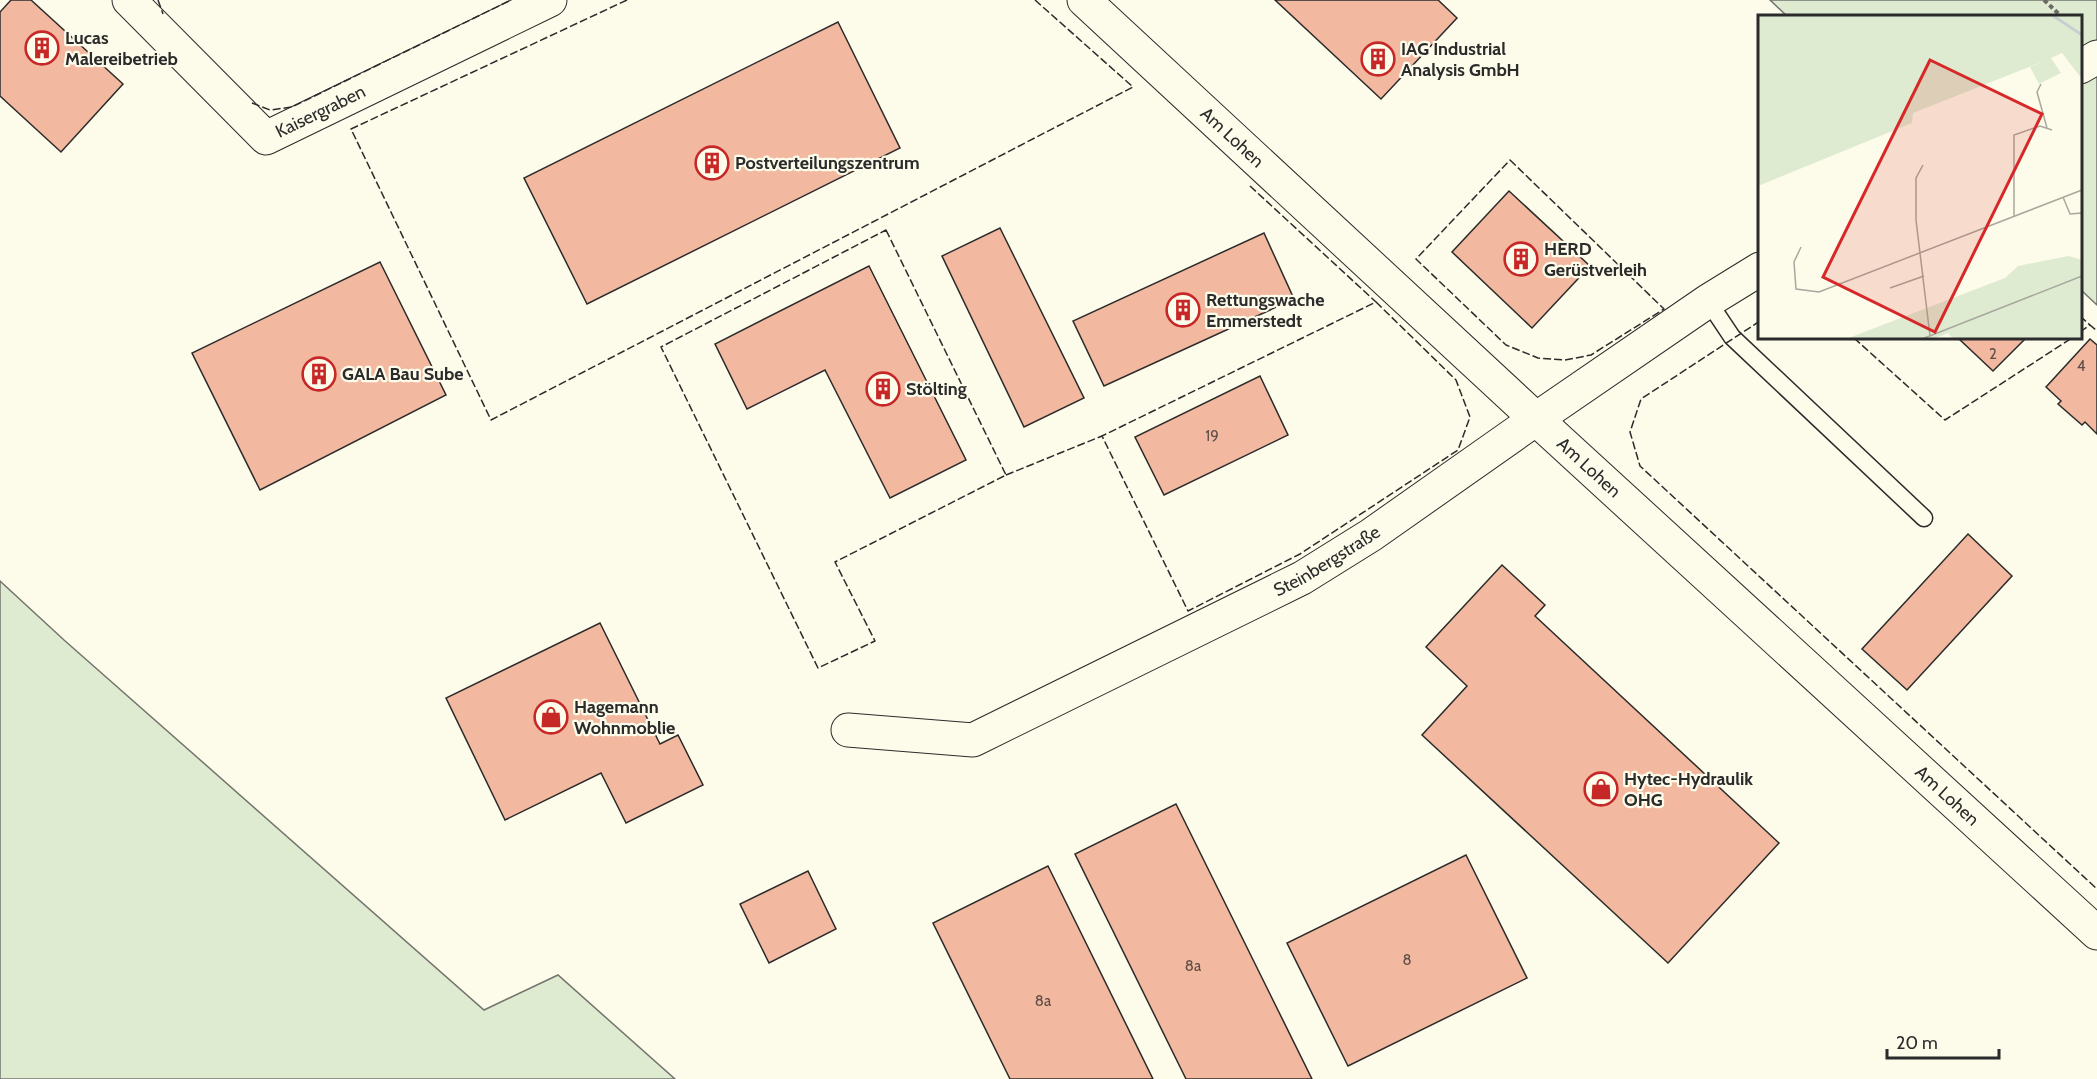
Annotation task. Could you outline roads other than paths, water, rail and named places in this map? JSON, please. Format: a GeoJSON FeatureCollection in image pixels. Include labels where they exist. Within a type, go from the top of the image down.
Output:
{"type":"FeatureCollection","features":[{"type":"Feature","properties":{"kind":"street","name":"Kaisergraben"},"geometry":{"type":"LineString","coordinates":[[129,0],[266,138],[550,0]]}},
{"type":"Feature","properties":{"kind":"street","name":"Am Lohen"},"geometry":{"type":"LineString","coordinates":[[1084,0],[1536,419],[2097,933]]}},
{"type":"Feature","properties":{"kind":"street"},"geometry":{"type":"LineString","coordinates":[[2082,66],[2097,57]]}},
{"type":"Feature","properties":{"kind":"street","name":"Steinbergstraße"},"geometry":{"type":"LineString","coordinates":[[848,730],[973,740],[1302,578],[1371,536],[1536,419],[1758,269]]}},
{"type":"Feature","properties":{"kind":"lane"},"geometry":{"type":"LineString","coordinates":[[1708,301],[1732,337],[1924,518]]}},
{"type":"Feature","properties":{"kind":"place","name":"Lucas Malereibetrieb"},"geometry":{"type":"Point","coordinates":[42,48]}},
{"type":"Feature","properties":{"kind":"place","name":"IAG Industrial Analysis GmbH"},"geometry":{"type":"Point","coordinates":[1378,59]}},
{"type":"Feature","properties":{"kind":"place","name":"Postverteilungszentrum"},"geometry":{"type":"Point","coordinates":[712,163]}},
{"type":"Feature","properties":{"kind":"place","name":"HERD Gerüstverleih"},"geometry":{"type":"Point","coordinates":[1521,259]}},
{"type":"Feature","properties":{"kind":"place","name":"Rettungswache Emmerstedt"},"geometry":{"type":"Point","coordinates":[1183,310]}},
{"type":"Feature","properties":{"kind":"place","name":"GALA Bau Sube"},"geometry":{"type":"Point","coordinates":[319,374]}},
{"type":"Feature","properties":{"kind":"place","name":"Stölting"},"geometry":{"type":"Point","coordinates":[883,389]}},
{"type":"Feature","properties":{"kind":"place","name":"Hagemann Wohnmoblie"},"geometry":{"type":"Point","coordinates":[551,717]}},
{"type":"Feature","properties":{"kind":"place","name":"Hytec-Hydraulik OHG"},"geometry":{"type":"Point","coordinates":[1601,789]}}]}
